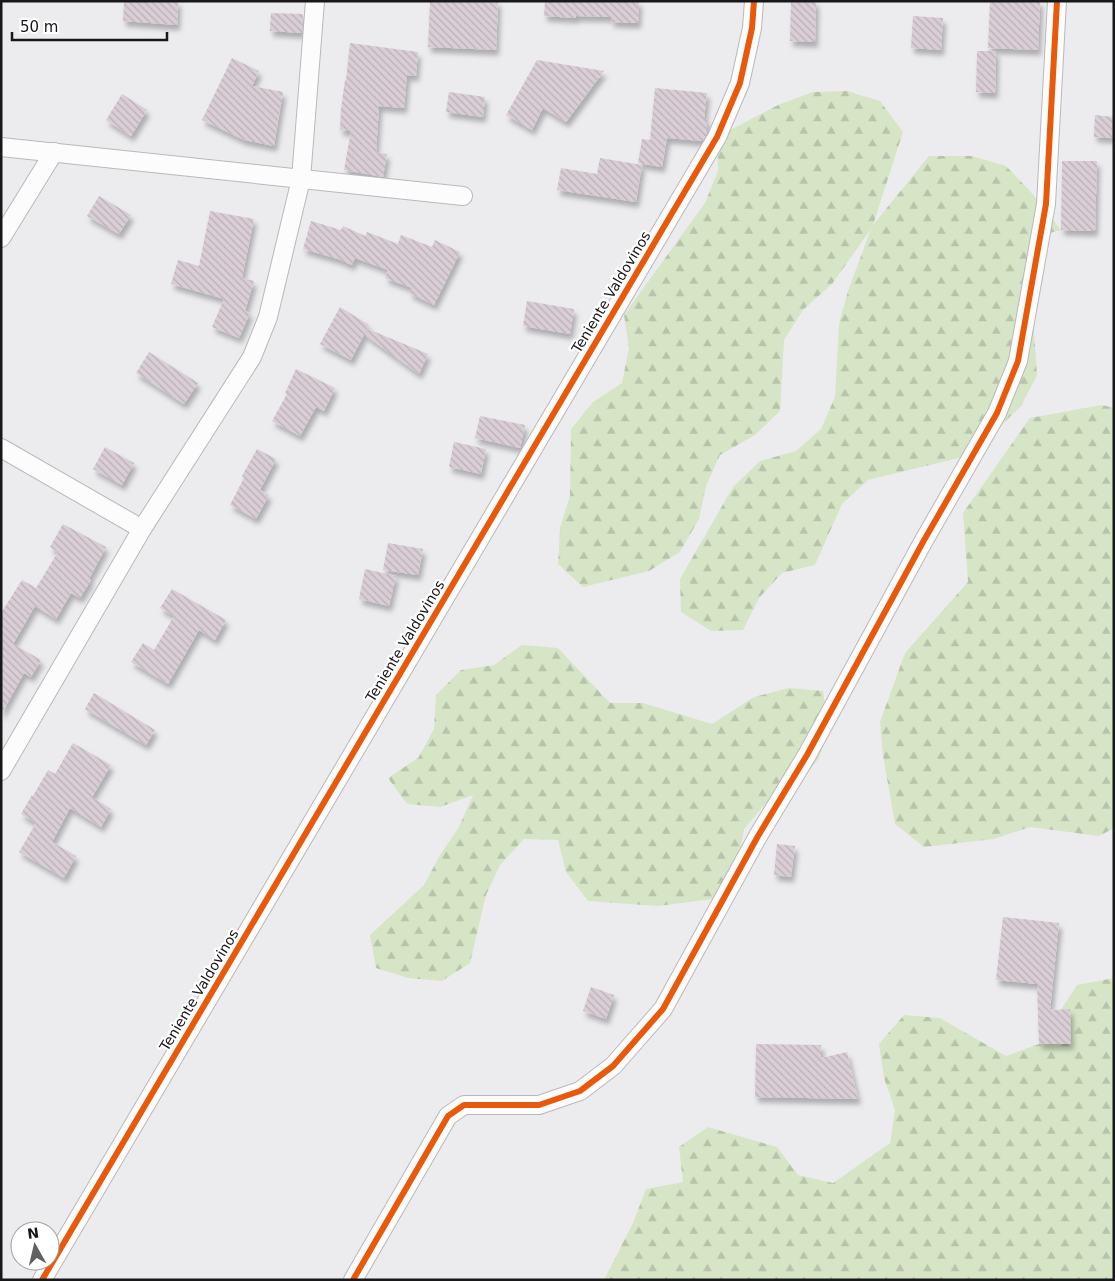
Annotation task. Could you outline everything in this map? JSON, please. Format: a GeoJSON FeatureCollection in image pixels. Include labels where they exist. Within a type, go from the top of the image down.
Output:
{"type":"FeatureCollection","features":[{"type":"Feature","properties":{"kind":"street"},"geometry":{"type":"LineString","coordinates":[[1,771],[142,529],[252,356],[268,317],[301,179],[316,1]]}},
{"type":"Feature","properties":{"kind":"street","name":"Teniente Valdovinos"},"geometry":{"type":"LineString","coordinates":[[42,1280],[717,137],[740,83],[752,28],[754,1]]}},
{"type":"Feature","properties":{"kind":"street"},"geometry":{"type":"LineString","coordinates":[[353,1280],[448,1116],[464,1105],[539,1105],[580,1091],[613,1066],[663,1009],[758,836],[807,755],[923,542],[997,413],[1018,361],[1046,204],[1057,1]]}},
{"type":"Feature","properties":{"kind":"street"},"geometry":{"type":"LineString","coordinates":[[1,147],[463,196]]}},
{"type":"Feature","properties":{"kind":"street"},"geometry":{"type":"LineString","coordinates":[[1,238],[54,152]]}},
{"type":"Feature","properties":{"kind":"street"},"geometry":{"type":"LineString","coordinates":[[1,448],[142,529]]}},
{"type":"Feature","properties":{"kind":"green space"},"geometry":{"type":"Polygon","coordinates":[[[847,91],[880,101],[903,132],[873,225],[929,156],[972,156],[1006,166],[1030,191],[1061,230],[1046,234],[1032,302],[1037,375],[1021,406],[971,455],[868,480],[842,504],[815,565],[782,573],[759,598],[743,630],[711,631],[681,612],[680,579],[733,487],[760,461],[796,451],[821,429],[835,397],[839,324],[848,291],[871,229],[832,284],[803,310],[784,340],[780,411],[755,435],[720,455],[706,486],[699,519],[680,552],[649,571],[583,587],[558,564],[560,528],[570,496],[571,429],[593,402],[622,383],[629,348],[624,315],[705,203],[718,171],[717,137],[778,105],[813,92],[847,91]]]}},
{"type":"Feature","properties":{"kind":"green space"},"geometry":{"type":"Polygon","coordinates":[[[1102,405],[1114,408],[1114,828],[1099,836],[1030,827],[994,839],[924,847],[895,824],[883,755],[880,722],[905,653],[968,582],[963,513],[1030,418],[1102,405]]]}},
{"type":"Feature","properties":{"kind":"green space"},"geometry":{"type":"Polygon","coordinates":[[[522,645],[558,648],[610,703],[643,703],[712,724],[754,697],[789,688],[823,691],[828,726],[819,758],[797,786],[767,802],[744,829],[738,863],[728,897],[658,906],[588,901],[566,872],[558,840],[524,839],[500,865],[486,895],[470,963],[442,981],[408,978],[376,968],[370,935],[424,885],[440,855],[459,827],[473,795],[440,807],[407,804],[388,778],[418,758],[434,729],[436,695],[461,670],[494,665],[522,645]]]}},
{"type":"Feature","properties":{"kind":"green space"},"geometry":{"type":"Polygon","coordinates":[[[1114,978],[1114,1280],[604,1280],[633,1223],[646,1189],[683,1182],[679,1147],[708,1127],[777,1147],[798,1175],[833,1183],[890,1143],[895,1110],[884,1078],[879,1044],[904,1015],[940,1018],[1006,1056],[1039,1044],[1077,985],[1114,978]]]}},
{"type":"Feature","properties":{"kind":"building"},"geometry":{"type":"Polygon","coordinates":[[[124,1],[178,1],[177,25],[123,21],[124,1]]]}},
{"type":"Feature","properties":{"kind":"building"},"geometry":{"type":"Polygon","coordinates":[[[430,1],[498,1],[496,50],[428,47],[430,1]]]}},
{"type":"Feature","properties":{"kind":"building"},"geometry":{"type":"Polygon","coordinates":[[[545,1],[639,1],[638,23],[611,22],[612,17],[576,16],[576,18],[544,16],[545,1]]]}},
{"type":"Feature","properties":{"kind":"building"},"geometry":{"type":"Polygon","coordinates":[[[791,1],[816,1],[815,42],[790,41],[791,1]]]}},
{"type":"Feature","properties":{"kind":"building"},"geometry":{"type":"Polygon","coordinates":[[[990,1],[1040,1],[1038,50],[988,48],[990,1]]]}},
{"type":"Feature","properties":{"kind":"building"},"geometry":{"type":"Polygon","coordinates":[[[271,13],[303,14],[302,33],[270,31],[271,13]]]}},
{"type":"Feature","properties":{"kind":"building"},"geometry":{"type":"Polygon","coordinates":[[[913,16],[943,18],[941,50],[911,48],[913,16]]]}},
{"type":"Feature","properties":{"kind":"building"},"geometry":{"type":"Polygon","coordinates":[[[350,43],[418,52],[416,76],[407,75],[404,108],[379,106],[376,152],[387,154],[383,177],[344,170],[351,131],[340,130],[350,43]]]}},
{"type":"Feature","properties":{"kind":"building"},"geometry":{"type":"Polygon","coordinates":[[[977,51],[996,51],[995,93],[976,92],[977,51]]]}},
{"type":"Feature","properties":{"kind":"building"},"geometry":{"type":"Polygon","coordinates":[[[232,58],[259,71],[252,86],[283,92],[274,146],[244,140],[202,120],[232,58]]]}},
{"type":"Feature","properties":{"kind":"building"},"geometry":{"type":"Polygon","coordinates":[[[537,60],[604,71],[566,122],[543,108],[532,130],[506,115],[537,60]]]}},
{"type":"Feature","properties":{"kind":"building"},"geometry":{"type":"Polygon","coordinates":[[[655,88],[707,93],[704,119],[707,119],[706,136],[702,141],[667,138],[662,167],[638,163],[642,139],[650,140],[655,88]]]}},
{"type":"Feature","properties":{"kind":"building"},"geometry":{"type":"Polygon","coordinates":[[[449,92],[485,97],[483,117],[446,112],[449,92]]]}},
{"type":"Feature","properties":{"kind":"building"},"geometry":{"type":"Polygon","coordinates":[[[122,94],[147,110],[131,136],[106,120],[122,94]]]}},
{"type":"Feature","properties":{"kind":"building"},"geometry":{"type":"Polygon","coordinates":[[[1095,115],[1113,117],[1112,138],[1094,137],[1095,115]]]}},
{"type":"Feature","properties":{"kind":"building"},"geometry":{"type":"Polygon","coordinates":[[[600,158],[642,165],[636,202],[557,190],[561,168],[597,174],[600,158]]]}},
{"type":"Feature","properties":{"kind":"building"},"geometry":{"type":"Polygon","coordinates":[[[1062,161],[1097,161],[1095,231],[1061,230],[1062,161]]]}},
{"type":"Feature","properties":{"kind":"building"},"geometry":{"type":"Polygon","coordinates":[[[99,196],[131,215],[119,234],[87,216],[99,196]]]}},
{"type":"Feature","properties":{"kind":"building"},"geometry":{"type":"Polygon","coordinates":[[[210,211],[254,219],[242,278],[254,281],[245,311],[250,313],[239,338],[212,327],[224,299],[171,284],[178,260],[199,266],[210,211]]]}},
{"type":"Feature","properties":{"kind":"building"},"geometry":{"type":"Polygon","coordinates":[[[311,221],[341,230],[343,226],[365,236],[367,232],[398,244],[401,235],[432,247],[435,240],[460,252],[434,305],[409,293],[412,288],[385,278],[388,270],[355,258],[352,265],[303,249],[311,221]]]}},
{"type":"Feature","properties":{"kind":"building"},"geometry":{"type":"Polygon","coordinates":[[[527,301],[574,309],[570,334],[523,326],[527,301]]]}},
{"type":"Feature","properties":{"kind":"building"},"geometry":{"type":"Polygon","coordinates":[[[340,307],[369,325],[351,360],[320,344],[340,307]]]}},
{"type":"Feature","properties":{"kind":"building"},"geometry":{"type":"Polygon","coordinates":[[[368,329],[428,354],[419,374],[365,335],[368,329]]]}},
{"type":"Feature","properties":{"kind":"building"},"geometry":{"type":"Polygon","coordinates":[[[149,352],[198,383],[184,404],[136,373],[149,352]]]}},
{"type":"Feature","properties":{"kind":"building"},"geometry":{"type":"Polygon","coordinates":[[[296,369],[335,388],[324,411],[316,407],[300,436],[272,421],[287,394],[285,393],[296,369]]]}},
{"type":"Feature","properties":{"kind":"building"},"geometry":{"type":"Polygon","coordinates":[[[480,416],[525,425],[520,448],[475,438],[480,416]]]}},
{"type":"Feature","properties":{"kind":"building"},"geometry":{"type":"Polygon","coordinates":[[[454,442],[486,449],[481,474],[449,467],[454,442]]]}},
{"type":"Feature","properties":{"kind":"building"},"geometry":{"type":"Polygon","coordinates":[[[105,447],[134,463],[122,485],[93,469],[105,447]]]}},
{"type":"Feature","properties":{"kind":"building"},"geometry":{"type":"Polygon","coordinates":[[[257,449],[276,459],[260,490],[269,495],[256,519],[230,505],[244,478],[242,476],[257,449]]]}},
{"type":"Feature","properties":{"kind":"building"},"geometry":{"type":"Polygon","coordinates":[[[63,524],[106,547],[89,579],[91,580],[80,598],[71,593],[56,619],[35,606],[13,644],[41,660],[31,677],[24,673],[1,715],[1,613],[22,580],[36,588],[58,552],[50,547],[63,524]]]}},
{"type":"Feature","properties":{"kind":"building"},"geometry":{"type":"Polygon","coordinates":[[[388,543],[423,549],[418,575],[383,570],[388,543]]]}},
{"type":"Feature","properties":{"kind":"building"},"geometry":{"type":"Polygon","coordinates":[[[365,569],[396,576],[389,606],[359,599],[365,569]]]}},
{"type":"Feature","properties":{"kind":"building"},"geometry":{"type":"Polygon","coordinates":[[[172,589],[226,620],[215,640],[199,630],[168,684],[131,662],[143,643],[154,650],[174,616],[160,608],[172,589]]]}},
{"type":"Feature","properties":{"kind":"building"},"geometry":{"type":"Polygon","coordinates":[[[94,693],[155,730],[146,745],[85,709],[94,693]]]}},
{"type":"Feature","properties":{"kind":"building"},"geometry":{"type":"Polygon","coordinates":[[[73,743],[111,765],[92,797],[111,809],[101,827],[70,808],[52,842],[76,856],[64,878],[19,852],[36,823],[21,814],[48,770],[55,774],[73,743]]]}},
{"type":"Feature","properties":{"kind":"building"},"geometry":{"type":"Polygon","coordinates":[[[777,844],[795,846],[791,877],[774,875],[777,844]]]}},
{"type":"Feature","properties":{"kind":"building"},"geometry":{"type":"Polygon","coordinates":[[[1003,917],[1059,923],[1050,1010],[1070,1009],[1071,1044],[1039,1044],[1037,984],[996,980],[1003,917]]]}},
{"type":"Feature","properties":{"kind":"building"},"geometry":{"type":"Polygon","coordinates":[[[591,987],[614,995],[606,1019],[583,1011],[591,987]]]}},
{"type":"Feature","properties":{"kind":"building"},"geometry":{"type":"Polygon","coordinates":[[[756,1044],[821,1045],[821,1058],[847,1052],[858,1099],[755,1097],[756,1044]]]}},
{"type":"Feature","properties":{"kind":"cycle path"},"geometry":{"type":"LineString","coordinates":[[42,1280],[717,137],[740,83],[752,28],[754,1]]}},
{"type":"Feature","properties":{"kind":"cycle path"},"geometry":{"type":"LineString","coordinates":[[353,1280],[448,1116],[464,1105],[539,1105],[580,1091],[613,1066],[663,1009],[758,836],[807,755],[923,542],[997,413],[1018,361],[1046,204],[1057,1]]}}]}
